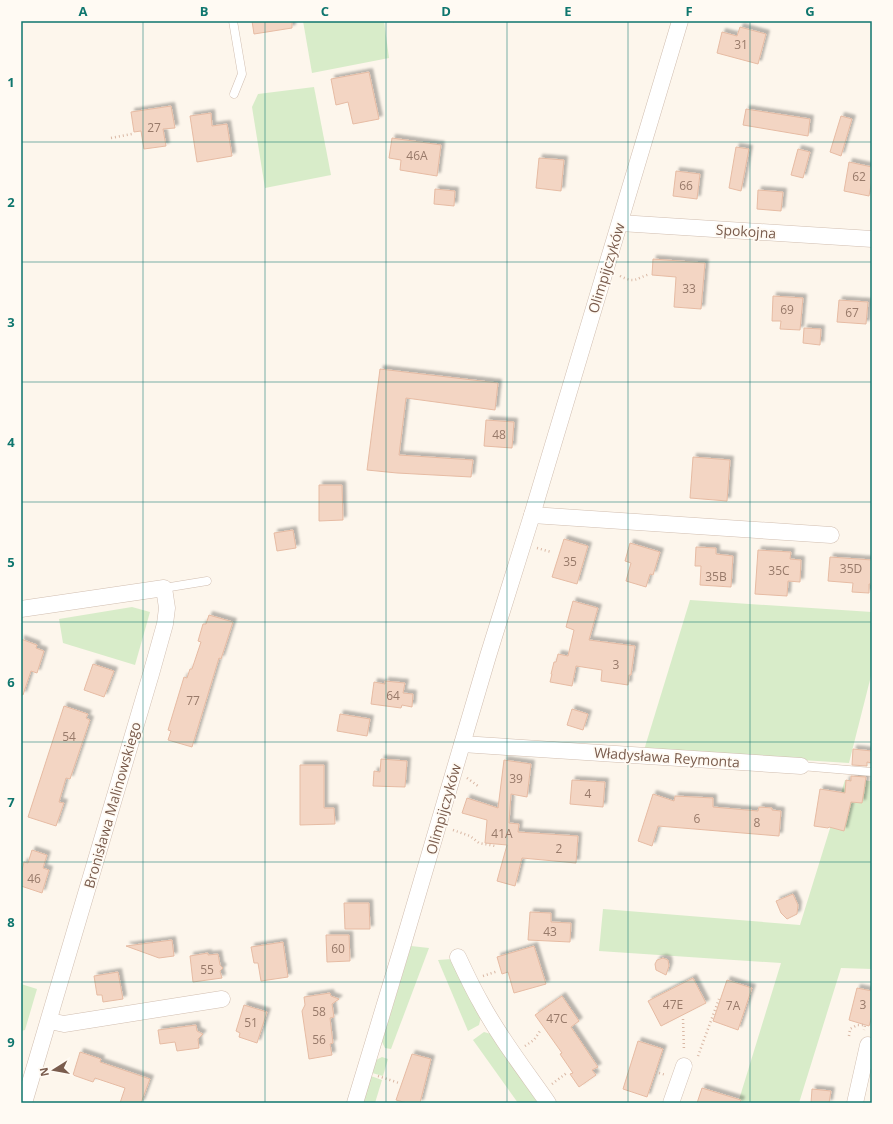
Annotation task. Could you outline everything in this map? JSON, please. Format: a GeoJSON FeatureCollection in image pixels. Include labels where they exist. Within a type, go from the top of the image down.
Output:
{"type":"FeatureCollection","features":[{"type":"Feature","properties":{"kind":"street","name":"Olimpijczyków"},"geometry":{"type":"LineString","coordinates":[[355,1103],[680,21]]}},
{"type":"Feature","properties":{"kind":"street","name":"Spokojna"},"geometry":{"type":"LineString","coordinates":[[620,223],[872,239]]}},
{"type":"Feature","properties":{"kind":"street"},"geometry":{"type":"LineString","coordinates":[[532,515],[831,534]]}},
{"type":"Feature","properties":{"kind":"street"},"geometry":{"type":"LineString","coordinates":[[21,609],[164,588]]}},
{"type":"Feature","properties":{"kind":"street","name":"Bronisława Malinowskiego"},"geometry":{"type":"LineString","coordinates":[[24,1103],[50,1021],[165,624],[167,608],[164,588]]}},
{"type":"Feature","properties":{"kind":"street","name":"Władysława Reymonta"},"geometry":{"type":"LineString","coordinates":[[462,744],[801,766]]}},
{"type":"Feature","properties":{"kind":"street"},"geometry":{"type":"LineString","coordinates":[[458,957],[491,1021],[548,1103]]}},
{"type":"Feature","properties":{"kind":"street"},"geometry":{"type":"LineString","coordinates":[[50,1021],[64,1024],[222,999]]}},
{"type":"Feature","properties":{"kind":"street"},"geometry":{"type":"LineString","coordinates":[[855,1103],[868,1045]]}},
{"type":"Feature","properties":{"kind":"street"},"geometry":{"type":"LineString","coordinates":[[671,1103],[684,1066]]}},
{"type":"Feature","properties":{"kind":"lane"},"geometry":{"type":"LineString","coordinates":[[233,21],[242,74],[234,94]]}},
{"type":"Feature","properties":{"kind":"lane"},"geometry":{"type":"LineString","coordinates":[[164,588],[207,581]]}},
{"type":"Feature","properties":{"kind":"lane","name":"Władysława Reymonta"},"geometry":{"type":"LineString","coordinates":[[801,766],[872,772]]}},
{"type":"Feature","properties":{"kind":"path"},"geometry":{"type":"LineString","coordinates":[[111,138],[132,134]]}},
{"type":"Feature","properties":{"kind":"path"},"geometry":{"type":"LineString","coordinates":[[607,263],[624,278],[634,280],[650,274]]}},
{"type":"Feature","properties":{"kind":"path"},"geometry":{"type":"LineString","coordinates":[[438,825],[466,834],[479,843],[495,846]]}},
{"type":"Feature","properties":{"kind":"path"},"geometry":{"type":"LineString","coordinates":[[698,1056],[719,999]]}},
{"type":"Feature","properties":{"kind":"path"},"geometry":{"type":"LineString","coordinates":[[683,1019],[684,1066]]}},
{"type":"Feature","properties":{"kind":"path"},"geometry":{"type":"LineString","coordinates":[[521,1048],[534,1040],[540,1031]]}},
{"type":"Feature","properties":{"kind":"path"},"geometry":{"type":"LineString","coordinates":[[364,1072],[399,1083]]}},
{"type":"Feature","properties":{"kind":"green space"},"geometry":{"type":"Polygon","coordinates":[[[303,21],[384,21],[389,58],[312,73],[303,21]]]}},
{"type":"Feature","properties":{"kind":"green space"},"geometry":{"type":"Polygon","coordinates":[[[314,87],[331,175],[265,188],[252,107],[258,94],[314,87]]]}},
{"type":"Feature","properties":{"kind":"green space"},"geometry":{"type":"Polygon","coordinates":[[[690,600],[872,612],[872,672],[849,763],[644,750],[690,600]]]}},
{"type":"Feature","properties":{"kind":"green space"},"geometry":{"type":"Polygon","coordinates":[[[132,607],[150,612],[135,665],[63,643],[59,619],[132,607]]]}},
{"type":"Feature","properties":{"kind":"green space"},"geometry":{"type":"Polygon","coordinates":[[[845,780],[872,781],[872,969],[841,968],[799,1103],[738,1103],[781,963],[599,951],[603,909],[800,925],[845,780]]]}},
{"type":"Feature","properties":{"kind":"green space"},"geometry":{"type":"Polygon","coordinates":[[[411,946],[429,948],[391,1049],[385,1048],[382,1042],[411,946]]]}},
{"type":"Feature","properties":{"kind":"green space"},"geometry":{"type":"Polygon","coordinates":[[[452,959],[481,1017],[479,1025],[468,1031],[438,960],[452,959]]]}},
{"type":"Feature","properties":{"kind":"green space"},"geometry":{"type":"Polygon","coordinates":[[[21,984],[37,989],[25,1030],[21,1031],[21,984]]]}},
{"type":"Feature","properties":{"kind":"green space"},"geometry":{"type":"Polygon","coordinates":[[[484,1032],[491,1034],[540,1103],[518,1103],[473,1040],[484,1032]]]}},
{"type":"Feature","properties":{"kind":"green space"},"geometry":{"type":"Polygon","coordinates":[[[382,1057],[388,1059],[383,1076],[372,1073],[376,1060],[382,1057]]]}},
{"type":"Feature","properties":{"kind":"green space"},"geometry":{"type":"Polygon","coordinates":[[[371,1076],[382,1080],[375,1103],[363,1103],[371,1076]]]}},
{"type":"Feature","properties":{"kind":"building"},"geometry":{"type":"Polygon","coordinates":[[[252,21],[292,21],[292,28],[254,34],[252,21]]]}},
{"type":"Feature","properties":{"kind":"building"},"geometry":{"type":"Polygon","coordinates":[[[740,27],[766,34],[758,64],[717,53],[722,32],[737,36],[740,27]]]}},
{"type":"Feature","properties":{"kind":"building"},"geometry":{"type":"Polygon","coordinates":[[[369,72],[379,119],[353,124],[348,102],[336,105],[331,79],[369,72]]]}},
{"type":"Feature","properties":{"kind":"building"},"geometry":{"type":"Polygon","coordinates":[[[171,106],[175,128],[163,129],[166,146],[144,149],[141,131],[134,132],[131,112],[171,106]]]}},
{"type":"Feature","properties":{"kind":"building"},"geometry":{"type":"Polygon","coordinates":[[[746,109],[810,119],[808,136],[743,125],[746,109]]]}},
{"type":"Feature","properties":{"kind":"building"},"geometry":{"type":"Polygon","coordinates":[[[211,113],[212,126],[227,124],[232,156],[197,162],[190,116],[211,113]]]}},
{"type":"Feature","properties":{"kind":"building"},"geometry":{"type":"Polygon","coordinates":[[[841,116],[852,119],[841,156],[830,152],[841,116]]]}},
{"type":"Feature","properties":{"kind":"building"},"geometry":{"type":"Polygon","coordinates":[[[392,138],[441,145],[437,176],[400,170],[401,160],[389,158],[392,138]]]}},
{"type":"Feature","properties":{"kind":"building"},"geometry":{"type":"Polygon","coordinates":[[[736,147],[749,149],[741,191],[729,188],[736,147]]]}},
{"type":"Feature","properties":{"kind":"building"},"geometry":{"type":"Polygon","coordinates":[[[798,149],[810,152],[803,178],[791,175],[798,149]]]}},
{"type":"Feature","properties":{"kind":"building"},"geometry":{"type":"Polygon","coordinates":[[[539,158],[564,160],[561,191],[536,188],[539,158]]]}},
{"type":"Feature","properties":{"kind":"building"},"geometry":{"type":"Polygon","coordinates":[[[849,162],[872,167],[872,180],[869,196],[844,191],[849,162]]]}},
{"type":"Feature","properties":{"kind":"building"},"geometry":{"type":"Polygon","coordinates":[[[676,171],[700,174],[697,199],[673,196],[676,171]]]}},
{"type":"Feature","properties":{"kind":"building"},"geometry":{"type":"Polygon","coordinates":[[[435,189],[455,191],[454,206],[434,204],[435,189]]]}},
{"type":"Feature","properties":{"kind":"building"},"geometry":{"type":"Polygon","coordinates":[[[758,190],[783,192],[781,211],[757,209],[758,190]]]}},
{"type":"Feature","properties":{"kind":"building"},"geometry":{"type":"Polygon","coordinates":[[[653,259],[705,263],[701,309],[674,307],[676,277],[652,275],[653,259]]]}},
{"type":"Feature","properties":{"kind":"building"},"geometry":{"type":"Polygon","coordinates":[[[773,296],[803,298],[800,330],[780,329],[781,321],[772,321],[773,296]]]}},
{"type":"Feature","properties":{"kind":"building"},"geometry":{"type":"Polygon","coordinates":[[[839,300],[868,302],[866,324],[837,322],[839,300]]]}},
{"type":"Feature","properties":{"kind":"building"},"geometry":{"type":"Polygon","coordinates":[[[804,328],[821,329],[820,345],[803,343],[804,328]]]}},
{"type":"Feature","properties":{"kind":"building"},"geometry":{"type":"Polygon","coordinates":[[[380,369],[498,383],[495,410],[406,398],[399,455],[473,460],[471,477],[367,470],[380,369]]]}},
{"type":"Feature","properties":{"kind":"building"},"geometry":{"type":"Polygon","coordinates":[[[486,420],[514,422],[512,448],[484,446],[486,420]]]}},
{"type":"Feature","properties":{"kind":"building"},"geometry":{"type":"Polygon","coordinates":[[[693,457],[730,460],[727,501],[690,498],[693,457]]]}},
{"type":"Feature","properties":{"kind":"building"},"geometry":{"type":"Polygon","coordinates":[[[319,485],[342,485],[343,520],[319,521],[319,485]]]}},
{"type":"Feature","properties":{"kind":"building"},"geometry":{"type":"Polygon","coordinates":[[[293,530],[296,548],[277,551],[274,533],[293,530]]]}},
{"type":"Feature","properties":{"kind":"building"},"geometry":{"type":"Polygon","coordinates":[[[564,539],[588,546],[577,584],[552,577],[564,539]]]}},
{"type":"Feature","properties":{"kind":"building"},"geometry":{"type":"Polygon","coordinates":[[[630,543],[660,552],[653,575],[650,574],[646,587],[626,581],[631,563],[625,561],[630,543]]]}},
{"type":"Feature","properties":{"kind":"building"},"geometry":{"type":"Polygon","coordinates":[[[696,547],[716,548],[716,554],[733,556],[731,587],[700,585],[701,566],[695,566],[696,547]]]}},
{"type":"Feature","properties":{"kind":"building"},"geometry":{"type":"Polygon","coordinates":[[[758,550],[791,552],[790,559],[801,560],[800,582],[788,581],[787,596],[755,594],[758,550]]]}},
{"type":"Feature","properties":{"kind":"building"},"geometry":{"type":"Polygon","coordinates":[[[830,557],[872,560],[869,593],[852,592],[853,583],[828,581],[830,557]]]}},
{"type":"Feature","properties":{"kind":"building"},"geometry":{"type":"Polygon","coordinates":[[[573,601],[598,608],[589,640],[635,646],[628,685],[601,681],[602,670],[576,666],[572,686],[550,682],[554,662],[556,662],[558,654],[568,656],[574,630],[566,627],[573,601]]]}},
{"type":"Feature","properties":{"kind":"building"},"geometry":{"type":"Polygon","coordinates":[[[209,615],[233,622],[221,659],[219,658],[192,747],[168,740],[171,731],[168,730],[184,677],[187,678],[190,669],[192,669],[201,642],[198,641],[203,624],[206,624],[209,615]]]}},
{"type":"Feature","properties":{"kind":"building"},"geometry":{"type":"Polygon","coordinates":[[[21,639],[37,645],[36,648],[44,651],[37,673],[31,671],[23,695],[21,694],[21,639]]]}},
{"type":"Feature","properties":{"kind":"building"},"geometry":{"type":"Polygon","coordinates":[[[93,664],[114,671],[104,697],[84,690],[93,664]]]}},
{"type":"Feature","properties":{"kind":"building"},"geometry":{"type":"Polygon","coordinates":[[[385,681],[405,683],[403,693],[413,694],[412,707],[402,705],[401,708],[371,704],[374,682],[385,684],[385,681]]]}},
{"type":"Feature","properties":{"kind":"building"},"geometry":{"type":"Polygon","coordinates":[[[64,706],[88,714],[86,718],[90,720],[70,779],[66,778],[59,802],[64,803],[56,826],[28,817],[64,706]]]}},
{"type":"Feature","properties":{"kind":"building"},"geometry":{"type":"Polygon","coordinates":[[[572,709],[588,714],[583,730],[567,725],[572,709]]]}},
{"type":"Feature","properties":{"kind":"building"},"geometry":{"type":"Polygon","coordinates":[[[340,714],[370,719],[367,736],[337,731],[340,714]]]}},
{"type":"Feature","properties":{"kind":"building"},"geometry":{"type":"Polygon","coordinates":[[[853,749],[872,751],[872,763],[867,762],[867,766],[852,765],[853,749]]]}},
{"type":"Feature","properties":{"kind":"building"},"geometry":{"type":"Polygon","coordinates":[[[381,759],[407,761],[405,787],[373,786],[374,771],[380,772],[381,759]]]}},
{"type":"Feature","properties":{"kind":"building"},"geometry":{"type":"Polygon","coordinates":[[[504,760],[531,764],[527,797],[511,794],[509,823],[519,824],[518,832],[578,836],[576,863],[522,858],[515,886],[497,881],[507,845],[485,843],[487,820],[462,813],[467,798],[498,808],[504,760]]]}},
{"type":"Feature","properties":{"kind":"building"},"geometry":{"type":"Polygon","coordinates":[[[300,765],[324,765],[324,808],[334,808],[335,824],[300,825],[300,765]]]}},
{"type":"Feature","properties":{"kind":"building"},"geometry":{"type":"Polygon","coordinates":[[[851,776],[866,777],[862,803],[851,802],[844,831],[829,827],[814,826],[820,789],[845,793],[846,780],[851,781],[851,776]]]}},
{"type":"Feature","properties":{"kind":"building"},"geometry":{"type":"Polygon","coordinates":[[[572,780],[605,782],[603,807],[570,804],[572,780]]]}},
{"type":"Feature","properties":{"kind":"building"},"geometry":{"type":"Polygon","coordinates":[[[653,794],[674,801],[675,796],[713,798],[713,807],[758,811],[759,807],[772,808],[772,810],[781,811],[779,836],[658,826],[652,846],[638,841],[653,794]]]}},
{"type":"Feature","properties":{"kind":"building"},"geometry":{"type":"Polygon","coordinates":[[[32,850],[47,855],[43,868],[49,870],[42,893],[21,886],[21,874],[24,862],[28,863],[32,850]]]}},
{"type":"Feature","properties":{"kind":"building"},"geometry":{"type":"Polygon","coordinates":[[[793,894],[798,905],[797,914],[787,919],[781,913],[776,901],[793,894]]]}},
{"type":"Feature","properties":{"kind":"building"},"geometry":{"type":"Polygon","coordinates":[[[344,903],[369,903],[370,929],[345,929],[344,903]]]}},
{"type":"Feature","properties":{"kind":"building"},"geometry":{"type":"Polygon","coordinates":[[[530,912],[551,913],[551,922],[571,923],[570,942],[528,940],[530,912]]]}},
{"type":"Feature","properties":{"kind":"building"},"geometry":{"type":"Polygon","coordinates":[[[326,935],[349,935],[350,961],[327,962],[326,935]]]}},
{"type":"Feature","properties":{"kind":"building"},"geometry":{"type":"Polygon","coordinates":[[[172,940],[174,956],[159,958],[126,946],[172,940]]]}},
{"type":"Feature","properties":{"kind":"building"},"geometry":{"type":"Polygon","coordinates":[[[283,942],[288,977],[261,981],[258,963],[254,963],[251,947],[283,942]]]}},
{"type":"Feature","properties":{"kind":"building"},"geometry":{"type":"Polygon","coordinates":[[[534,946],[546,984],[514,993],[508,972],[502,974],[497,957],[534,946]]]}},
{"type":"Feature","properties":{"kind":"building"},"geometry":{"type":"Polygon","coordinates":[[[208,953],[208,955],[218,954],[220,965],[223,968],[220,971],[222,978],[193,982],[190,956],[208,953]]]}},
{"type":"Feature","properties":{"kind":"building"},"geometry":{"type":"Polygon","coordinates":[[[663,958],[668,960],[669,966],[666,975],[656,970],[655,964],[657,960],[663,958]]]}},
{"type":"Feature","properties":{"kind":"building"},"geometry":{"type":"Polygon","coordinates":[[[118,972],[123,999],[103,1002],[102,995],[97,995],[94,976],[118,972]]]}},
{"type":"Feature","properties":{"kind":"building"},"geometry":{"type":"Polygon","coordinates":[[[693,978],[706,1003],[661,1026],[648,1001],[693,978]]]}},
{"type":"Feature","properties":{"kind":"building"},"geometry":{"type":"Polygon","coordinates":[[[727,980],[752,988],[738,1030],[713,1021],[727,980]]]}},
{"type":"Feature","properties":{"kind":"building"},"geometry":{"type":"Polygon","coordinates":[[[857,988],[872,991],[872,1016],[869,1026],[849,1020],[857,988]]]}},
{"type":"Feature","properties":{"kind":"building"},"geometry":{"type":"Polygon","coordinates":[[[330,993],[331,996],[339,999],[332,1004],[334,1017],[330,1018],[333,1043],[330,1044],[332,1055],[309,1059],[302,1011],[305,1005],[304,997],[330,993]]]}},
{"type":"Feature","properties":{"kind":"building"},"geometry":{"type":"Polygon","coordinates":[[[562,996],[579,1021],[571,1027],[598,1067],[592,1070],[596,1075],[579,1087],[570,1074],[573,1073],[560,1054],[562,1053],[535,1015],[562,996]]]}},
{"type":"Feature","properties":{"kind":"building"},"geometry":{"type":"Polygon","coordinates":[[[244,1005],[267,1012],[257,1043],[239,1037],[240,1033],[236,1031],[244,1005]]]}},
{"type":"Feature","properties":{"kind":"building"},"geometry":{"type":"Polygon","coordinates":[[[196,1025],[197,1031],[203,1034],[198,1039],[199,1048],[177,1051],[175,1042],[160,1044],[158,1030],[196,1025]]]}},
{"type":"Feature","properties":{"kind":"building"},"geometry":{"type":"Polygon","coordinates":[[[638,1041],[663,1049],[647,1097],[623,1089],[638,1041]]]}},
{"type":"Feature","properties":{"kind":"building"},"geometry":{"type":"Polygon","coordinates":[[[80,1052],[101,1059],[100,1062],[150,1079],[141,1103],[120,1103],[125,1088],[95,1078],[93,1082],[73,1075],[80,1052]]]}},
{"type":"Feature","properties":{"kind":"building"},"geometry":{"type":"Polygon","coordinates":[[[412,1054],[431,1059],[420,1103],[407,1103],[396,1100],[412,1054]]]}},
{"type":"Feature","properties":{"kind":"building"},"geometry":{"type":"Polygon","coordinates":[[[702,1088],[741,1100],[740,1103],[697,1103],[702,1088]]]}},
{"type":"Feature","properties":{"kind":"building"},"geometry":{"type":"Polygon","coordinates":[[[812,1089],[831,1091],[829,1103],[811,1103],[812,1089]]]}}]}
